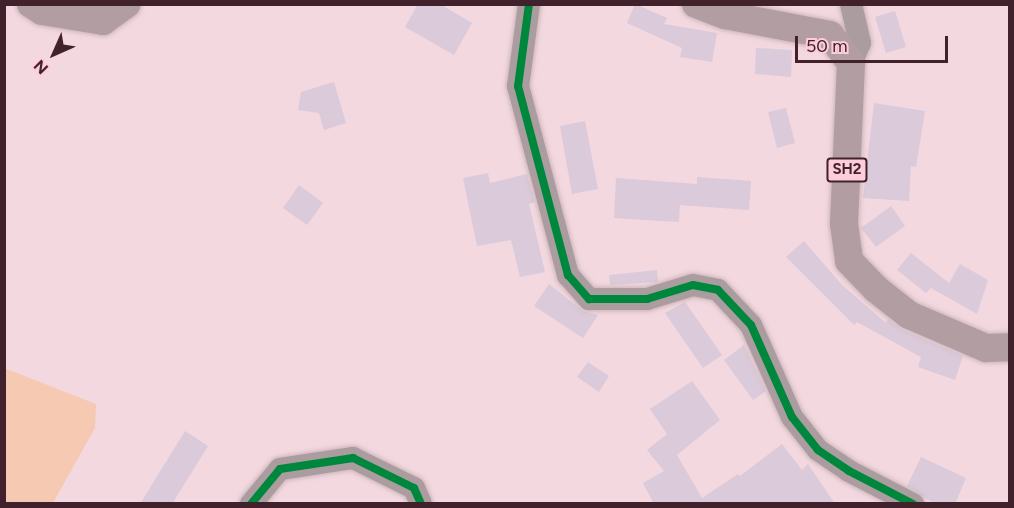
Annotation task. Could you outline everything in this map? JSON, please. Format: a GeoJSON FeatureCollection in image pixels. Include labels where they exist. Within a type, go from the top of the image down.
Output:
{"type":"FeatureCollection","features":[{"type":"Feature","properties":{"kind":"main road"},"geometry":{"type":"LineString","coordinates":[[31,4],[42,11],[103,21],[126,4]]}},
{"type":"Feature","properties":{"kind":"main road"},"geometry":{"type":"LineString","coordinates":[[696,4],[725,15],[830,35],[851,63]]}},
{"type":"Feature","properties":{"kind":"main road","name":"SH2"},"geometry":{"type":"LineString","coordinates":[[851,63],[844,224],[849,261],[876,289],[909,315],[986,348],[1010,347]]}},
{"type":"Feature","properties":{"kind":"street"},"geometry":{"type":"LineString","coordinates":[[529,4],[518,86],[568,275],[590,299],[647,299],[693,285],[718,290],[751,325],[792,417],[818,450],[849,471],[913,504]]}},
{"type":"Feature","properties":{"kind":"street"},"geometry":{"type":"LineString","coordinates":[[851,4],[860,43],[851,63]]}},
{"type":"Feature","properties":{"kind":"street"},"geometry":{"type":"LineString","coordinates":[[251,504],[280,469],[353,458],[414,488],[421,504]]}},
{"type":"Feature","properties":{"kind":"shaded area"},"geometry":{"type":"Polygon","coordinates":[[[4,368],[96,404],[95,428],[53,503],[5,503],[4,368]]]}},
{"type":"Feature","properties":{"kind":"building"},"geometry":{"type":"Polygon","coordinates":[[[418,4],[440,4],[472,23],[454,55],[405,27],[418,4]]]}},
{"type":"Feature","properties":{"kind":"building"},"geometry":{"type":"Polygon","coordinates":[[[635,4],[667,18],[664,24],[717,33],[712,62],[680,57],[682,48],[627,23],[635,4]]]}},
{"type":"Feature","properties":{"kind":"building"},"geometry":{"type":"Polygon","coordinates":[[[895,11],[906,47],[886,53],[875,17],[895,11]]]}},
{"type":"Feature","properties":{"kind":"building"},"geometry":{"type":"Polygon","coordinates":[[[756,48],[792,50],[791,77],[755,74],[756,48]]]}},
{"type":"Feature","properties":{"kind":"building"},"geometry":{"type":"Polygon","coordinates":[[[334,82],[346,123],[324,130],[319,113],[298,110],[301,92],[334,82]]]}},
{"type":"Feature","properties":{"kind":"building"},"geometry":{"type":"Polygon","coordinates":[[[874,103],[925,111],[916,167],[911,166],[909,201],[863,198],[874,103]]]}},
{"type":"Feature","properties":{"kind":"building"},"geometry":{"type":"Polygon","coordinates":[[[786,108],[795,143],[777,148],[768,112],[786,108]]]}},
{"type":"Feature","properties":{"kind":"building"},"geometry":{"type":"Polygon","coordinates":[[[585,121],[598,189],[572,194],[560,126],[585,121]]]}},
{"type":"Feature","properties":{"kind":"building"},"geometry":{"type":"Polygon","coordinates":[[[488,173],[490,183],[527,174],[535,202],[529,204],[545,272],[520,277],[511,240],[477,246],[463,178],[488,173]]]}},
{"type":"Feature","properties":{"kind":"building"},"geometry":{"type":"Polygon","coordinates":[[[697,177],[751,181],[749,210],[680,205],[679,222],[614,218],[616,178],[697,184],[697,177]]]}},
{"type":"Feature","properties":{"kind":"building"},"geometry":{"type":"Polygon","coordinates":[[[299,185],[323,203],[307,225],[283,208],[299,185]]]}},
{"type":"Feature","properties":{"kind":"building"},"geometry":{"type":"Polygon","coordinates":[[[891,206],[905,226],[876,247],[861,228],[891,206]]]}},
{"type":"Feature","properties":{"kind":"building"},"geometry":{"type":"Polygon","coordinates":[[[804,241],[842,285],[886,323],[888,319],[903,330],[963,356],[955,380],[918,367],[921,357],[857,322],[854,325],[786,257],[804,241]]]}},
{"type":"Feature","properties":{"kind":"building"},"geometry":{"type":"Polygon","coordinates":[[[911,253],[949,283],[960,264],[988,280],[977,314],[931,288],[926,293],[897,270],[911,253]]]}},
{"type":"Feature","properties":{"kind":"building"},"geometry":{"type":"Polygon","coordinates":[[[657,270],[658,282],[610,285],[609,275],[657,270]]]}},
{"type":"Feature","properties":{"kind":"building"},"geometry":{"type":"Polygon","coordinates":[[[549,284],[583,311],[598,315],[583,338],[534,306],[549,284]]]}},
{"type":"Feature","properties":{"kind":"building"},"geometry":{"type":"Polygon","coordinates":[[[685,302],[722,355],[703,368],[665,313],[685,302]]]}},
{"type":"Feature","properties":{"kind":"building"},"geometry":{"type":"Polygon","coordinates":[[[744,345],[766,391],[753,400],[724,360],[744,345]]]}},
{"type":"Feature","properties":{"kind":"building"},"geometry":{"type":"Polygon","coordinates":[[[588,362],[609,376],[599,392],[577,377],[588,362]]]}},
{"type":"Feature","properties":{"kind":"building"},"geometry":{"type":"Polygon","coordinates":[[[692,381],[720,420],[677,455],[702,498],[738,474],[740,476],[782,444],[802,470],[808,464],[835,504],[654,504],[643,483],[664,471],[647,450],[667,434],[650,409],[692,381]]]}},
{"type":"Feature","properties":{"kind":"building"},"geometry":{"type":"Polygon","coordinates":[[[185,431],[208,446],[172,504],[140,504],[185,431]]]}},
{"type":"Feature","properties":{"kind":"building"},"geometry":{"type":"Polygon","coordinates":[[[921,457],[966,478],[955,504],[935,504],[907,486],[921,457]]]}},
{"type":"Feature","properties":{"kind":"cycle path"},"geometry":{"type":"LineString","coordinates":[[529,4],[518,86],[568,275],[589,299],[647,299],[693,285],[718,290],[751,325],[792,417],[818,450],[849,471],[913,504]]}},
{"type":"Feature","properties":{"kind":"cycle path"},"geometry":{"type":"LineString","coordinates":[[251,504],[280,469],[353,458],[414,488],[421,504]]}}]}
